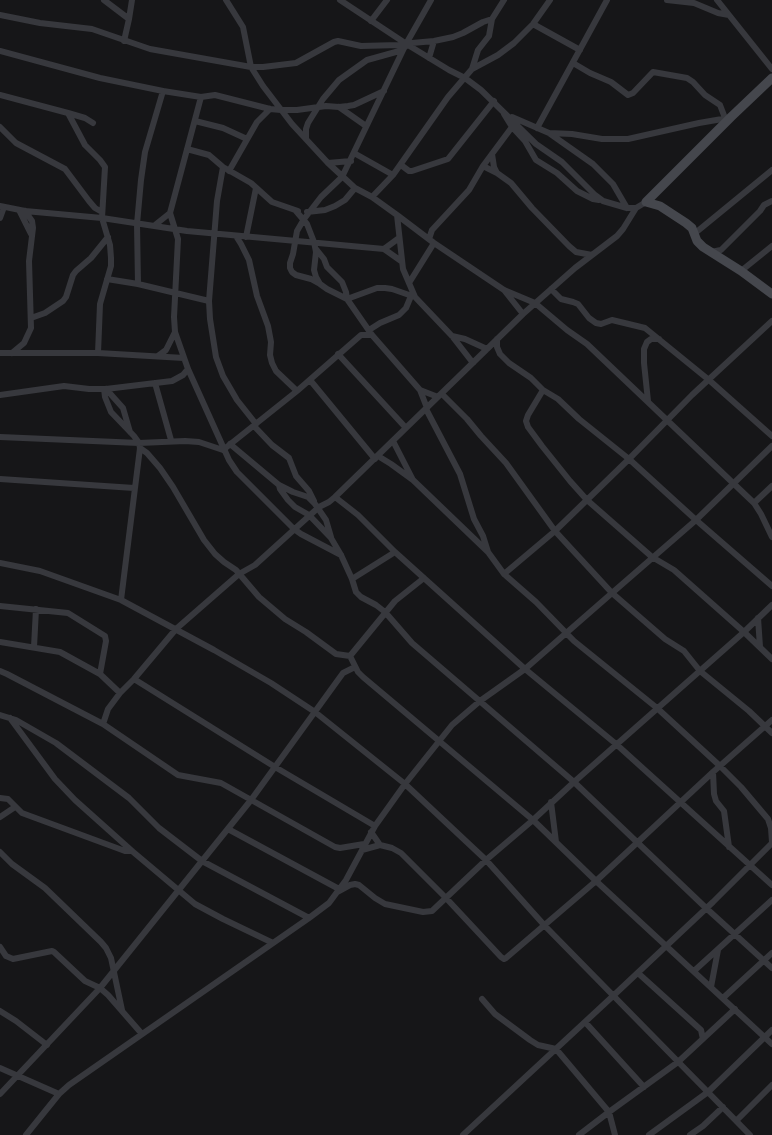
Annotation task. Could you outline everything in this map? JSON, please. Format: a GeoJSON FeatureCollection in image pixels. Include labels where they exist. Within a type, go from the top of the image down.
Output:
{"type":"FeatureCollection","features":[{"type":"Feature","properties":{"kind":"street"},"geometry":{"type":"LineString","coordinates":[[104,0],[128,19]]}},
{"type":"Feature","properties":{"kind":"street"},"geometry":{"type":"LineString","coordinates":[[124,41],[132,0]]}},
{"type":"Feature","properties":{"kind":"street"},"geometry":{"type":"LineString","coordinates":[[226,0],[243,27],[252,67],[263,86],[292,124],[342,177],[355,188],[372,197],[431,241],[504,290],[535,303],[567,330],[588,344],[754,503],[772,537]]}},
{"type":"Feature","properties":{"kind":"street"},"geometry":{"type":"LineString","coordinates":[[341,0],[406,47]]}},
{"type":"Feature","properties":{"kind":"street"},"geometry":{"type":"LineString","coordinates":[[371,21],[387,0]]}},
{"type":"Feature","properties":{"kind":"street"},"geometry":{"type":"LineString","coordinates":[[413,296],[392,289],[377,288],[347,299],[310,279],[296,275],[292,272],[290,264],[297,231],[304,219],[321,197],[342,177],[384,90],[432,0]]}},
{"type":"Feature","properties":{"kind":"street"},"geometry":{"type":"LineString","coordinates":[[372,197],[393,176],[448,97],[472,69],[478,50],[489,36],[492,19],[504,0]]}},
{"type":"Feature","properties":{"kind":"street"},"geometry":{"type":"LineString","coordinates":[[472,69],[502,52],[523,35],[550,0]]}},
{"type":"Feature","properties":{"kind":"street"},"geometry":{"type":"LineString","coordinates":[[599,0],[602,7]]}},
{"type":"Feature","properties":{"kind":"street"},"geometry":{"type":"LineString","coordinates":[[537,128],[606,0]]}},
{"type":"Feature","properties":{"kind":"street"},"geometry":{"type":"LineString","coordinates":[[667,0],[694,3],[712,11],[730,16]]}},
{"type":"Feature","properties":{"kind":"street"},"geometry":{"type":"LineString","coordinates":[[717,0],[772,69]]}},
{"type":"Feature","properties":{"kind":"street"},"geometry":{"type":"LineString","coordinates":[[0,14],[40,23],[92,29],[150,49],[252,67],[296,63],[338,41],[362,46],[399,45],[406,47],[465,78],[481,90],[494,101],[536,144],[562,162],[585,186],[603,201]]}},
{"type":"Feature","properties":{"kind":"street"},"geometry":{"type":"LineString","coordinates":[[306,138],[308,123],[318,106],[339,80],[361,64],[373,58],[406,47],[414,42],[434,41],[463,33],[483,22],[492,19]]}},
{"type":"Feature","properties":{"kind":"street"},"geometry":{"type":"LineString","coordinates":[[533,24],[580,50]]}},
{"type":"Feature","properties":{"kind":"street"},"geometry":{"type":"LineString","coordinates":[[429,58],[434,41]]}},
{"type":"Feature","properties":{"kind":"street"},"geometry":{"type":"LineString","coordinates":[[0,51],[100,78],[163,91],[201,96],[215,94],[270,109],[297,110],[318,106],[339,107],[354,105],[384,90]]}},
{"type":"Feature","properties":{"kind":"street"},"geometry":{"type":"LineString","coordinates":[[573,63],[590,73],[611,82],[628,95],[633,93],[653,72],[687,78],[693,82],[705,95],[720,105],[728,118]]}},
{"type":"Feature","properties":{"kind":"street"},"geometry":{"type":"LineString","coordinates":[[102,724],[108,709],[120,692],[134,679],[176,629],[239,574],[255,565],[309,515],[317,505],[329,502],[335,497],[440,396],[522,314],[574,268],[623,229],[636,208],[646,202],[728,118],[772,78]]}},
{"type":"Feature","properties":{"kind":"street"},"geometry":{"type":"LineString","coordinates":[[138,284],[137,224],[144,152],[163,91]]}},
{"type":"Feature","properties":{"kind":"street"},"geometry":{"type":"LineString","coordinates":[[0,95],[85,118],[93,123]]}},
{"type":"Feature","properties":{"kind":"street"},"geometry":{"type":"LineString","coordinates":[[201,96],[170,213],[178,239],[175,293],[175,332],[188,369],[228,460],[237,472],[294,529],[341,555]]}},
{"type":"Feature","properties":{"kind":"street"},"geometry":{"type":"LineString","coordinates":[[401,165],[412,171],[448,159],[494,101]]}},
{"type":"Feature","properties":{"kind":"street"},"geometry":{"type":"LineString","coordinates":[[339,107],[366,126]]}},
{"type":"Feature","properties":{"kind":"street"},"geometry":{"type":"LineString","coordinates":[[270,109],[261,117],[226,169],[216,201],[214,247],[209,301],[210,319],[216,357],[219,367],[229,386],[255,425],[272,445],[289,458],[296,476],[309,491],[326,520],[331,538]]}},
{"type":"Feature","properties":{"kind":"street"},"geometry":{"type":"LineString","coordinates":[[505,112],[549,133],[581,154],[613,184],[628,208]]}},
{"type":"Feature","properties":{"kind":"street"},"geometry":{"type":"LineString","coordinates":[[505,112],[504,116],[525,141],[536,160],[557,173],[577,191],[593,199],[628,208],[636,208]]}},
{"type":"Feature","properties":{"kind":"street"},"geometry":{"type":"LineString","coordinates":[[68,113],[85,145],[105,167],[102,215],[108,237],[111,266],[100,304],[98,354]]}},
{"type":"Feature","properties":{"kind":"street"},"geometry":{"type":"LineString","coordinates":[[549,133],[572,134],[602,139],[628,140],[728,118]]}},
{"type":"Feature","properties":{"kind":"street"},"geometry":{"type":"LineString","coordinates":[[195,121],[222,128],[247,139]]}},
{"type":"Feature","properties":{"kind":"street"},"geometry":{"type":"LineString","coordinates":[[0,127],[16,143],[65,169],[89,201],[102,215]]}},
{"type":"Feature","properties":{"kind":"street"},"geometry":{"type":"LineString","coordinates":[[413,228],[428,232],[432,230],[466,194],[483,166],[512,127]]}},
{"type":"Feature","properties":{"kind":"street"},"geometry":{"type":"LineString","coordinates":[[187,149],[209,155],[226,169],[251,183],[272,202],[296,211],[309,212],[325,210],[345,200],[355,188]]}},
{"type":"Feature","properties":{"kind":"street"},"geometry":{"type":"LineString","coordinates":[[354,153],[393,176]]}},
{"type":"Feature","properties":{"kind":"street"},"geometry":{"type":"LineString","coordinates":[[492,154],[494,167],[497,173]]}},
{"type":"Feature","properties":{"kind":"street"},"geometry":{"type":"LineString","coordinates":[[328,163],[351,161]]}},
{"type":"Feature","properties":{"kind":"street"},"geometry":{"type":"LineString","coordinates":[[483,166],[497,173],[511,183],[532,208],[576,252],[592,255]]}},
{"type":"Feature","properties":{"kind":"street"},"geometry":{"type":"LineString","coordinates":[[694,234],[772,170]]}},
{"type":"Feature","properties":{"kind":"street"},"geometry":{"type":"LineString","coordinates":[[246,237],[256,188]]}},
{"type":"Feature","properties":{"kind":"street"},"geometry":{"type":"LineString","coordinates":[[711,252],[720,250],[760,211],[764,205],[772,201]]}},
{"type":"Feature","properties":{"kind":"street"},"geometry":{"type":"LineString","coordinates":[[646,202],[660,206],[680,219],[692,228],[697,241],[711,252],[771,291]]}},
{"type":"Feature","properties":{"kind":"street"},"geometry":{"type":"LineString","coordinates":[[0,218],[2,207],[22,210],[102,215],[137,224],[155,225],[175,229],[246,237],[295,240],[315,245],[384,249],[401,261]]}},
{"type":"Feature","properties":{"kind":"street"},"geometry":{"type":"LineString","coordinates":[[12,353],[20,347],[27,338],[31,328],[29,261],[32,234],[22,210]]}},
{"type":"Feature","properties":{"kind":"street"},"geometry":{"type":"LineString","coordinates":[[296,211],[304,219],[315,245],[327,267],[342,282],[347,299],[370,333],[420,390],[427,408],[460,474],[474,519],[483,536],[488,552]]}},
{"type":"Feature","properties":{"kind":"street"},"geometry":{"type":"LineString","coordinates":[[155,225],[170,213]]}},
{"type":"Feature","properties":{"kind":"street"},"geometry":{"type":"LineString","coordinates":[[397,215],[401,261],[413,296],[452,336],[473,363]]}},
{"type":"Feature","properties":{"kind":"street"},"geometry":{"type":"LineString","coordinates":[[408,283],[431,241],[432,230]]}},
{"type":"Feature","properties":{"kind":"street"},"geometry":{"type":"LineString","coordinates":[[236,236],[249,260],[257,296],[268,326],[271,342],[270,355],[272,363],[276,371],[297,391]]}},
{"type":"Feature","properties":{"kind":"street"},"geometry":{"type":"LineString","coordinates":[[31,318],[45,313],[63,301],[76,271],[91,258],[108,237]]}},
{"type":"Feature","properties":{"kind":"street"},"geometry":{"type":"LineString","coordinates":[[384,249],[399,238]]}},
{"type":"Feature","properties":{"kind":"street"},"geometry":{"type":"LineString","coordinates":[[315,245],[314,270],[320,284]]}},
{"type":"Feature","properties":{"kind":"street"},"geometry":{"type":"LineString","coordinates":[[741,271],[772,246]]}},
{"type":"Feature","properties":{"kind":"street"},"geometry":{"type":"LineString","coordinates":[[107,279],[138,284],[209,301]]}},
{"type":"Feature","properties":{"kind":"street"},"geometry":{"type":"LineString","coordinates":[[551,289],[561,299],[578,304],[596,323],[601,324],[612,320],[628,325],[643,327],[708,380],[772,436]]}},
{"type":"Feature","properties":{"kind":"street"},"geometry":{"type":"LineString","coordinates":[[504,290],[522,314]]}},
{"type":"Feature","properties":{"kind":"street"},"geometry":{"type":"LineString","coordinates":[[223,450],[297,391],[361,335],[370,333],[380,323],[399,315],[406,308],[413,296]]}},
{"type":"Feature","properties":{"kind":"street"},"geometry":{"type":"LineString","coordinates":[[361,320],[361,335]]}},
{"type":"Feature","properties":{"kind":"street"},"geometry":{"type":"LineString","coordinates":[[502,572],[509,570],[555,531],[708,380],[772,321]]}},
{"type":"Feature","properties":{"kind":"street"},"geometry":{"type":"LineString","coordinates":[[158,356],[166,350],[175,332]]}},
{"type":"Feature","properties":{"kind":"street"},"geometry":{"type":"LineString","coordinates":[[452,336],[465,339],[487,349]]}},
{"type":"Feature","properties":{"kind":"street"},"geometry":{"type":"LineString","coordinates":[[497,339],[497,347],[500,354],[508,363],[531,378],[543,390],[558,399],[579,419],[629,459],[772,586]]}},
{"type":"Feature","properties":{"kind":"street"},"geometry":{"type":"LineString","coordinates":[[648,401],[644,349],[651,339],[659,339]]}},
{"type":"Feature","properties":{"kind":"street"},"geometry":{"type":"LineString","coordinates":[[0,353],[98,354],[184,358]]}},
{"type":"Feature","properties":{"kind":"street"},"geometry":{"type":"LineString","coordinates":[[338,354],[406,428]]}},
{"type":"Feature","properties":{"kind":"street"},"geometry":{"type":"LineString","coordinates":[[0,395],[64,386],[105,389],[177,380],[188,369]]}},
{"type":"Feature","properties":{"kind":"street"},"geometry":{"type":"LineString","coordinates":[[310,380],[377,457],[413,480],[488,552],[502,572],[536,602],[565,633],[657,708],[720,766],[765,816],[771,828],[772,842],[706,908],[463,1135]]}},
{"type":"Feature","properties":{"kind":"street"},"geometry":{"type":"LineString","coordinates":[[155,383],[171,440]]}},
{"type":"Feature","properties":{"kind":"street"},"geometry":{"type":"LineString","coordinates":[[105,389],[123,408],[130,432]]}},
{"type":"Feature","properties":{"kind":"street"},"geometry":{"type":"LineString","coordinates":[[105,389],[105,397],[111,412],[130,432],[174,487],[204,540],[215,554],[239,574],[260,597],[285,619],[336,654],[350,656]]}},
{"type":"Feature","properties":{"kind":"street"},"geometry":{"type":"LineString","coordinates":[[420,390],[440,396],[467,419],[506,463],[555,531],[612,593],[665,639],[684,651],[700,671],[749,711],[772,733]]}},
{"type":"Feature","properties":{"kind":"street"},"geometry":{"type":"LineString","coordinates":[[543,390],[526,421],[528,427],[557,466],[587,500],[652,557],[674,570],[772,659]]}},
{"type":"Feature","properties":{"kind":"street"},"geometry":{"type":"LineString","coordinates":[[249,416],[263,419]]}},
{"type":"Feature","properties":{"kind":"street"},"geometry":{"type":"LineString","coordinates":[[0,437],[139,445],[171,440],[199,442],[223,450]]}},
{"type":"Feature","properties":{"kind":"street"},"geometry":{"type":"LineString","coordinates":[[393,441],[413,480]]}},
{"type":"Feature","properties":{"kind":"street"},"geometry":{"type":"LineString","coordinates":[[230,444],[279,485],[308,498],[317,505]]}},
{"type":"Feature","properties":{"kind":"street"},"geometry":{"type":"LineString","coordinates":[[121,600],[139,445]]}},
{"type":"Feature","properties":{"kind":"street"},"geometry":{"type":"LineString","coordinates":[[26,1135],[59,1094],[329,903],[338,891],[373,829],[405,784],[452,725],[480,701],[525,669],[696,520],[772,447]]}},
{"type":"Feature","properties":{"kind":"street"},"geometry":{"type":"LineString","coordinates":[[0,479],[134,488]]}},
{"type":"Feature","properties":{"kind":"street"},"geometry":{"type":"LineString","coordinates":[[279,485],[280,489],[288,500],[295,507],[309,515],[331,538],[341,555],[356,592],[361,597],[385,612],[412,643],[574,782],[706,908],[772,968]]}},
{"type":"Feature","properties":{"kind":"street"},"geometry":{"type":"LineString","coordinates":[[754,503],[772,486]]}},
{"type":"Feature","properties":{"kind":"street"},"geometry":{"type":"LineString","coordinates":[[335,497],[358,515],[395,552],[525,669],[616,744],[772,885]]}},
{"type":"Feature","properties":{"kind":"street"},"geometry":{"type":"LineString","coordinates":[[352,579],[395,552]]}},
{"type":"Feature","properties":{"kind":"street"},"geometry":{"type":"LineString","coordinates":[[0,563],[40,571],[121,600],[252,672],[315,712],[405,784],[486,860],[613,996],[750,1135]]}},
{"type":"Feature","properties":{"kind":"street"},"geometry":{"type":"LineString","coordinates":[[350,656],[385,612],[400,597],[424,578]]}},
{"type":"Feature","properties":{"kind":"street"},"geometry":{"type":"LineString","coordinates":[[338,891],[350,885],[359,885],[380,902],[423,912],[432,911],[486,860],[744,632],[772,605]]}},
{"type":"Feature","properties":{"kind":"street"},"geometry":{"type":"LineString","coordinates":[[0,606],[68,613],[105,636],[106,641],[100,674]]}},
{"type":"Feature","properties":{"kind":"street"},"geometry":{"type":"LineString","coordinates":[[34,647],[36,609]]}},
{"type":"Feature","properties":{"kind":"street"},"geometry":{"type":"LineString","coordinates":[[758,618],[760,647]]}},
{"type":"Feature","properties":{"kind":"street"},"geometry":{"type":"LineString","coordinates":[[556,641],[574,641]]}},
{"type":"Feature","properties":{"kind":"street"},"geometry":{"type":"LineString","coordinates":[[0,642],[60,652],[100,674],[120,692]]}},
{"type":"Feature","properties":{"kind":"street"},"geometry":{"type":"LineString","coordinates":[[350,656],[362,678],[533,820],[596,881],[772,1044]]}},
{"type":"Feature","properties":{"kind":"street"},"geometry":{"type":"LineString","coordinates":[[0,1094],[100,988],[251,800],[343,673],[355,667]]}},
{"type":"Feature","properties":{"kind":"street"},"geometry":{"type":"LineString","coordinates":[[0,672],[7,674],[102,724],[178,775],[221,783],[335,847],[363,847],[380,844],[401,853],[504,959],[546,926],[638,843],[713,772],[772,720]]}},
{"type":"Feature","properties":{"kind":"street"},"geometry":{"type":"LineString","coordinates":[[134,679],[373,829],[380,844]]}},
{"type":"Feature","properties":{"kind":"street"},"geometry":{"type":"LineString","coordinates":[[0,716],[22,723],[56,743],[129,798],[159,828],[202,861],[309,918]]}},
{"type":"Feature","properties":{"kind":"street"},"geometry":{"type":"LineString","coordinates":[[10,718],[55,779],[75,800],[132,851],[178,890],[204,909],[273,943]]}},
{"type":"Feature","properties":{"kind":"street"},"geometry":{"type":"LineString","coordinates":[[713,772],[714,794],[716,801],[724,811],[729,847]]}},
{"type":"Feature","properties":{"kind":"street"},"geometry":{"type":"LineString","coordinates":[[0,798],[8,800],[22,813],[125,852],[132,851]]}},
{"type":"Feature","properties":{"kind":"street"},"geometry":{"type":"LineString","coordinates":[[551,802],[556,842]]}},
{"type":"Feature","properties":{"kind":"street"},"geometry":{"type":"LineString","coordinates":[[0,817],[15,807]]}},
{"type":"Feature","properties":{"kind":"street"},"geometry":{"type":"LineString","coordinates":[[228,829],[338,891]]}},
{"type":"Feature","properties":{"kind":"street"},"geometry":{"type":"LineString","coordinates":[[0,852],[12,864],[46,888],[101,942],[111,958],[122,1010]]}},
{"type":"Feature","properties":{"kind":"street"},"geometry":{"type":"LineString","coordinates":[[694,971],[772,900]]}},
{"type":"Feature","properties":{"kind":"street"},"geometry":{"type":"LineString","coordinates":[[0,947],[6,956],[13,959],[52,951],[54,952],[85,981],[100,988],[115,1002],[142,1034]]}},
{"type":"Feature","properties":{"kind":"street"},"geometry":{"type":"LineString","coordinates":[[711,987],[718,950]]}},
{"type":"Feature","properties":{"kind":"street"},"geometry":{"type":"LineString","coordinates":[[723,998],[772,953]]}},
{"type":"Feature","properties":{"kind":"street"},"geometry":{"type":"LineString","coordinates":[[638,973],[701,1030],[703,1039]]}},
{"type":"Feature","properties":{"kind":"street"},"geometry":{"type":"LineString","coordinates":[[482,999],[495,1014],[530,1040],[538,1045],[556,1049],[609,1112],[615,1135]]}},
{"type":"Feature","properties":{"kind":"street"},"geometry":{"type":"LineString","coordinates":[[579,1135],[678,1062],[735,1009]]}},
{"type":"Feature","properties":{"kind":"street"},"geometry":{"type":"LineString","coordinates":[[0,1011],[47,1044]]}},
{"type":"Feature","properties":{"kind":"street"},"geometry":{"type":"LineString","coordinates":[[585,1022],[644,1087]]}},
{"type":"Feature","properties":{"kind":"street"},"geometry":{"type":"LineString","coordinates":[[701,1030],[712,1031]]}},
{"type":"Feature","properties":{"kind":"street"},"geometry":{"type":"LineString","coordinates":[[649,1135],[708,1092],[772,1030]]}},
{"type":"Feature","properties":{"kind":"street"},"geometry":{"type":"LineString","coordinates":[[0,1068],[59,1094]]}},
{"type":"Feature","properties":{"kind":"street"},"geometry":{"type":"LineString","coordinates":[[736,1121],[772,1085]]}},
{"type":"Feature","properties":{"kind":"street"},"geometry":{"type":"LineString","coordinates":[[690,1135],[703,1126],[722,1107]]}}]}
